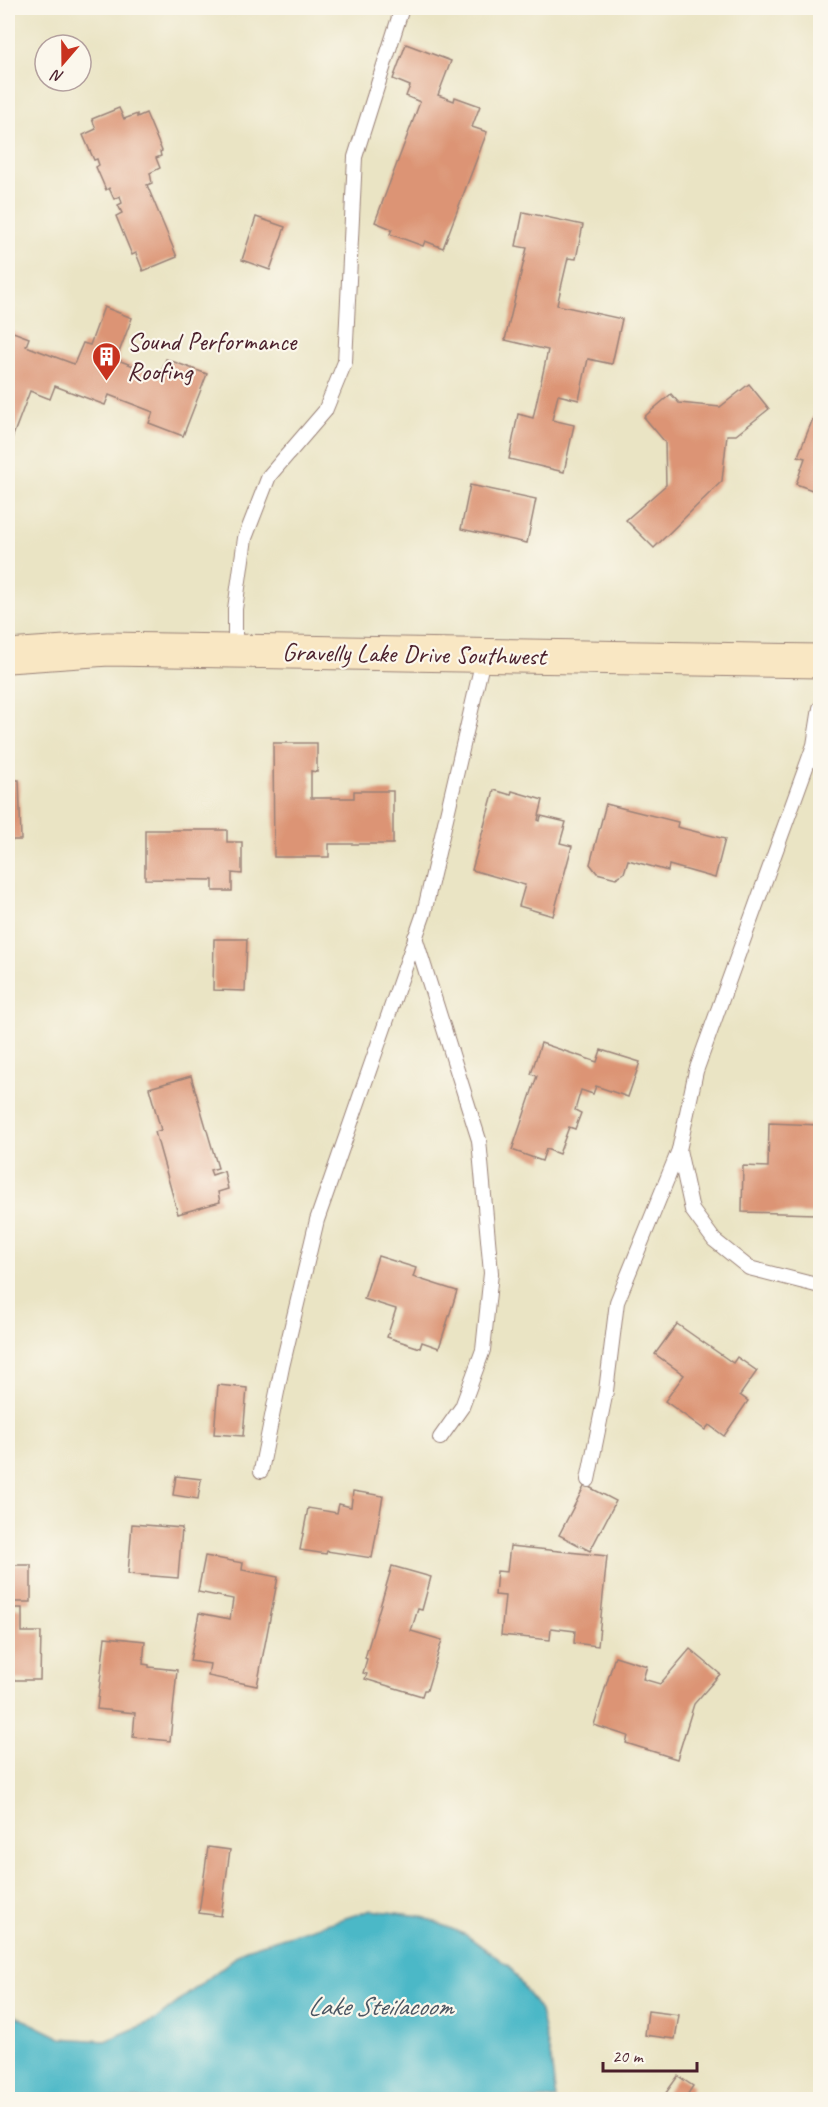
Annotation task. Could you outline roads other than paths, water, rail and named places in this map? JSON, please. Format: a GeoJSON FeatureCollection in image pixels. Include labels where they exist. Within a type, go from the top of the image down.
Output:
{"type":"FeatureCollection","features":[{"type":"Feature","properties":{"kind":"main road","name":"Gravelly Lake Drive Southwest"},"geometry":{"type":"LineString","coordinates":[[8,656],[108,649],[820,661]]}},
{"type":"Feature","properties":{"kind":"lane"},"geometry":{"type":"LineString","coordinates":[[235,651],[235,609],[245,538],[269,476],[325,411],[345,362],[356,157],[402,8]]}},
{"type":"Feature","properties":{"kind":"lane"},"geometry":{"type":"LineString","coordinates":[[261,1471],[282,1367],[317,1220],[424,913],[484,655]]}},
{"type":"Feature","properties":{"kind":"lane"},"geometry":{"type":"LineString","coordinates":[[588,1480],[606,1391],[617,1302],[679,1149],[696,1071],[814,745],[820,708]]}},
{"type":"Feature","properties":{"kind":"lane"},"geometry":{"type":"LineString","coordinates":[[415,937],[479,1140],[491,1273],[483,1350],[462,1407],[440,1438]]}},
{"type":"Feature","properties":{"kind":"lane"},"geometry":{"type":"LineString","coordinates":[[679,1149],[692,1210],[714,1240],[749,1268],[820,1286]]}},
{"type":"Feature","properties":{"kind":"water","name":"Lake Steilacoom"},"geometry":{"type":"Polygon","coordinates":[[[371,1910],[421,1916],[466,1935],[510,1967],[540,2011],[551,2060],[556,2099],[8,2099],[8,2012],[61,2038],[105,2041],[155,2020],[246,1949],[371,1910]]]}},
{"type":"Feature","properties":{"kind":"place","name":"Sound Performance Roofing"},"geometry":{"type":"Point","coordinates":[106,382]}}]}
